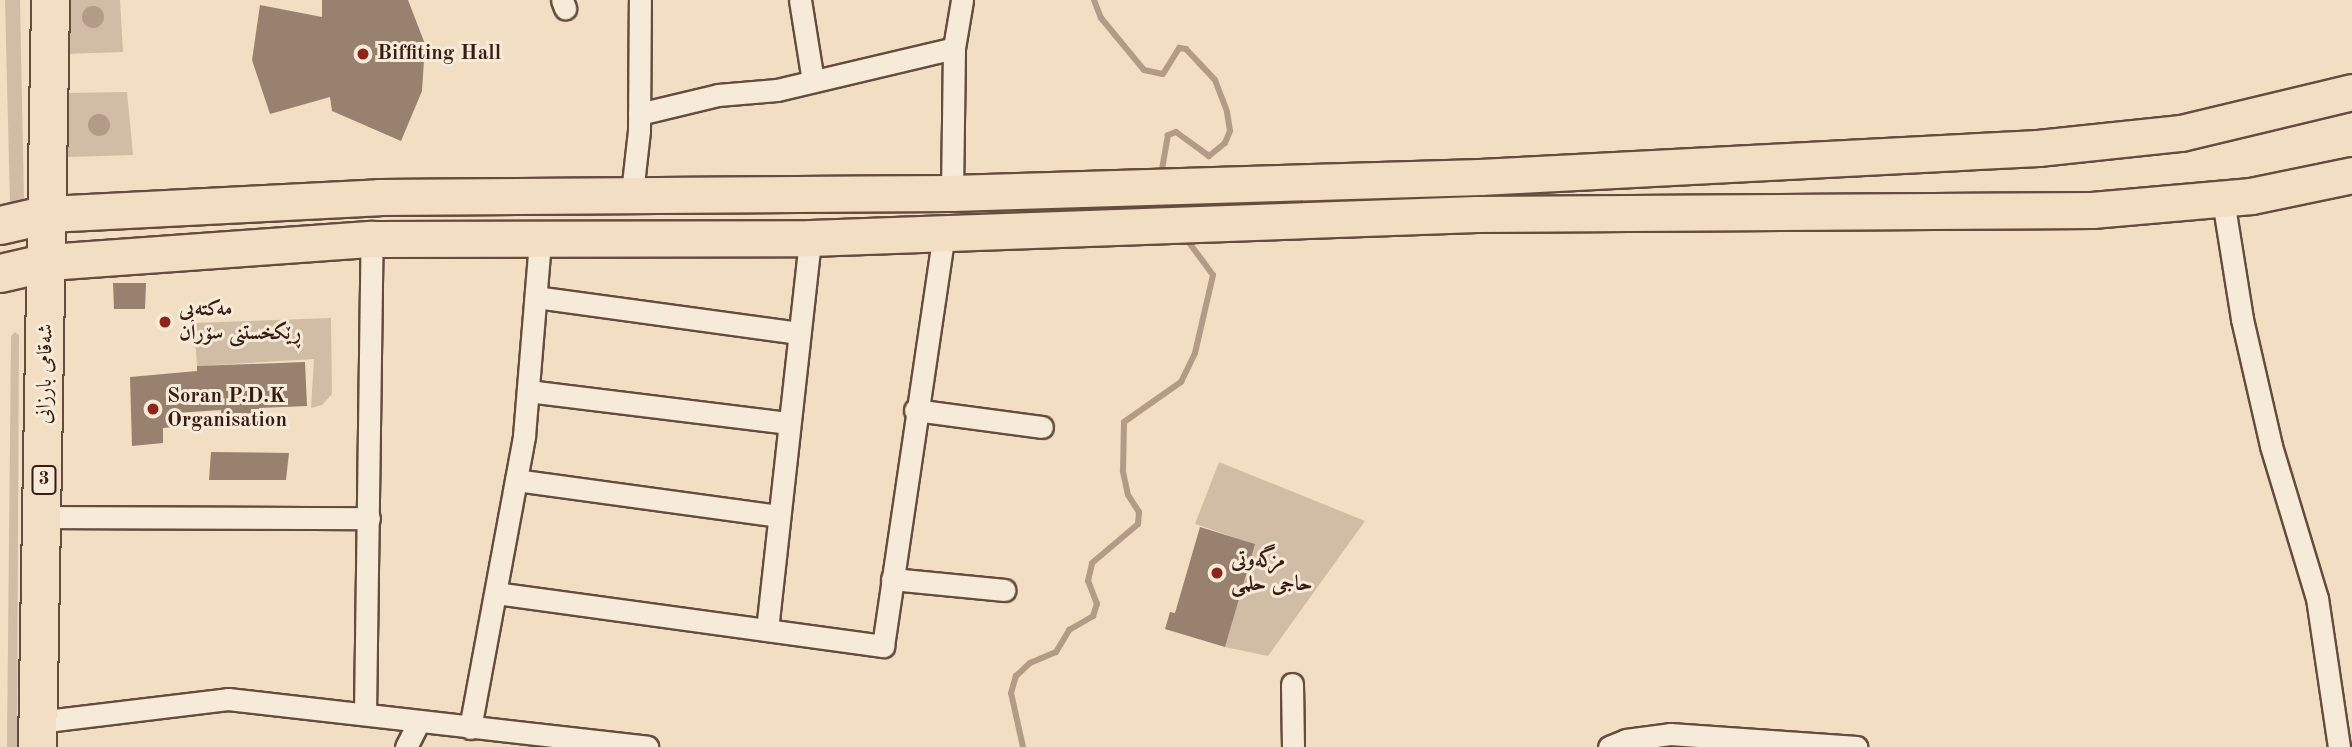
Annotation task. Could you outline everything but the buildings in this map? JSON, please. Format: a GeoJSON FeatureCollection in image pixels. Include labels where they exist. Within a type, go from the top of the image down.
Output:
{"type":"FeatureCollection","features":[{"type":"Feature","properties":{"kind":"highway","name":"شەقامی بارزانی"},"geometry":{"type":"LineString","coordinates":[[37,734],[48,262],[50,0]]}},
{"type":"Feature","properties":{"kind":"highway"},"geometry":{"type":"LineString","coordinates":[[0,225],[48,214]]}},
{"type":"Feature","properties":{"kind":"highway"},"geometry":{"type":"LineString","coordinates":[[0,274],[48,262]]}},
{"type":"Feature","properties":{"kind":"main road"},"geometry":{"type":"LineString","coordinates":[[48,214],[379,197],[632,193],[952,193],[1480,177],[2098,143],[2228,124],[2352,92]]}},
{"type":"Feature","properties":{"kind":"main road"},"geometry":{"type":"LineString","coordinates":[[48,262],[372,239],[540,241],[810,238],[1477,214],[2092,210],[2223,200],[2352,175]]}},
{"type":"Feature","properties":{"kind":"main road"},"geometry":{"type":"LineString","coordinates":[[1477,214],[1480,177]]}},
{"type":"Feature","properties":{"kind":"street"},"geometry":{"type":"LineString","coordinates":[[632,193],[639,114],[640,0]]}},
{"type":"Feature","properties":{"kind":"street"},"geometry":{"type":"LineString","coordinates":[[800,0],[813,81]]}},
{"type":"Feature","properties":{"kind":"street"},"geometry":{"type":"LineString","coordinates":[[952,193],[954,47],[962,0]]}},
{"type":"Feature","properties":{"kind":"street"},"geometry":{"type":"LineString","coordinates":[[639,114],[718,95],[777,90],[954,47]]}},
{"type":"Feature","properties":{"kind":"street"},"geometry":{"type":"LineString","coordinates":[[2223,200],[2242,319],[2271,446],[2317,598],[2339,747]]}},
{"type":"Feature","properties":{"kind":"street"},"geometry":{"type":"LineString","coordinates":[[496,593],[883,646],[915,410],[944,233]]}},
{"type":"Feature","properties":{"kind":"street"},"geometry":{"type":"LineString","coordinates":[[766,630],[810,238]]}},
{"type":"Feature","properties":{"kind":"street"},"geometry":{"type":"LineString","coordinates":[[365,714],[372,239]]}},
{"type":"Feature","properties":{"kind":"street"},"geometry":{"type":"LineString","coordinates":[[470,728],[516,480],[528,391],[540,241]]}},
{"type":"Feature","properties":{"kind":"street"},"geometry":{"type":"LineString","coordinates":[[536,297],[798,333]]}},
{"type":"Feature","properties":{"kind":"street"},"geometry":{"type":"LineString","coordinates":[[528,391],[789,423]]}},
{"type":"Feature","properties":{"kind":"street"},"geometry":{"type":"LineString","coordinates":[[915,410],[1042,427]]}},
{"type":"Feature","properties":{"kind":"street"},"geometry":{"type":"LineString","coordinates":[[516,480],[779,516]]}},
{"type":"Feature","properties":{"kind":"street"},"geometry":{"type":"LineString","coordinates":[[43,517],[369,518]]}},
{"type":"Feature","properties":{"kind":"street"},"geometry":{"type":"LineString","coordinates":[[892,579],[1004,590]]}},
{"type":"Feature","properties":{"kind":"street"},"geometry":{"type":"LineString","coordinates":[[1292,684],[1293,747]]}},
{"type":"Feature","properties":{"kind":"street"},"geometry":{"type":"LineString","coordinates":[[37,734],[228,699],[607,746],[647,747]]}},
{"type":"Feature","properties":{"kind":"street"},"geometry":{"type":"LineString","coordinates":[[406,747],[419,722]]}},
{"type":"Feature","properties":{"kind":"street"},"geometry":{"type":"LineString","coordinates":[[1609,747],[1639,743],[1670,734],[1857,747]]}},
{"type":"Feature","properties":{"kind":"shaded area"},"geometry":{"type":"Polygon","coordinates":[[[5,0],[20,0],[24,202],[18,209],[10,202],[5,0]]]}},
{"type":"Feature","properties":{"kind":"shaded area"},"geometry":{"type":"Polygon","coordinates":[[[61,0],[120,0],[123,52],[64,54],[61,0]]]}},
{"type":"Feature","properties":{"kind":"shaded area"},"geometry":{"type":"Polygon","coordinates":[[[93,6],[101,9],[104,17],[101,25],[93,28],[85,25],[82,17],[85,9],[93,6]]]}},
{"type":"Feature","properties":{"kind":"shaded area"},"geometry":{"type":"Polygon","coordinates":[[[127,92],[133,155],[68,157],[66,93],[127,92]]]}},
{"type":"Feature","properties":{"kind":"shaded area"},"geometry":{"type":"Polygon","coordinates":[[[99,114],[107,117],[110,125],[107,133],[99,136],[91,133],[88,125],[91,117],[99,114]]]}},
{"type":"Feature","properties":{"kind":"shaded area"},"geometry":{"type":"Polygon","coordinates":[[[331,318],[332,394],[322,405],[311,408],[314,359],[197,366],[194,323],[331,318]]]}},
{"type":"Feature","properties":{"kind":"shaded area"},"geometry":{"type":"Polygon","coordinates":[[[15,332],[19,335],[17,747],[7,747],[11,336],[15,332]]]}},
{"type":"Feature","properties":{"kind":"shaded area"},"geometry":{"type":"Polygon","coordinates":[[[1219,462],[1365,521],[1268,656],[1225,647],[1254,544],[1195,524],[1219,462]]]}},
{"type":"Feature","properties":{"kind":"waterway"},"geometry":{"type":"LineString","coordinates":[[1094,0],[1101,18],[1144,70],[1163,74],[1179,48],[1186,49],[1215,80],[1227,112],[1230,131],[1225,143],[1209,156],[1176,132],[1168,135],[1162,168]]}},
{"type":"Feature","properties":{"kind":"waterway"},"geometry":{"type":"LineString","coordinates":[[1023,747],[1011,693],[1016,676],[1030,663],[1056,652],[1069,630],[1093,616],[1097,604],[1088,581],[1092,563],[1138,524],[1139,512],[1128,495],[1123,471],[1124,422],[1181,382],[1195,353],[1213,275],[1185,237]]}},
{"type":"Feature","properties":{"kind":"place","name":"Biffiting Hall"},"geometry":{"type":"Point","coordinates":[363,54]}},
{"type":"Feature","properties":{"kind":"place","name":"مەکتەبی ڕێکخستنی سۆران"},"geometry":{"type":"Point","coordinates":[165,322]}},
{"type":"Feature","properties":{"kind":"place","name":"Soran P.D.K Organisation"},"geometry":{"type":"Point","coordinates":[153,409]}},
{"type":"Feature","properties":{"kind":"place","name":"مزگەوتی حاجی حلمی"},"geometry":{"type":"Point","coordinates":[1217,573]}}]}
